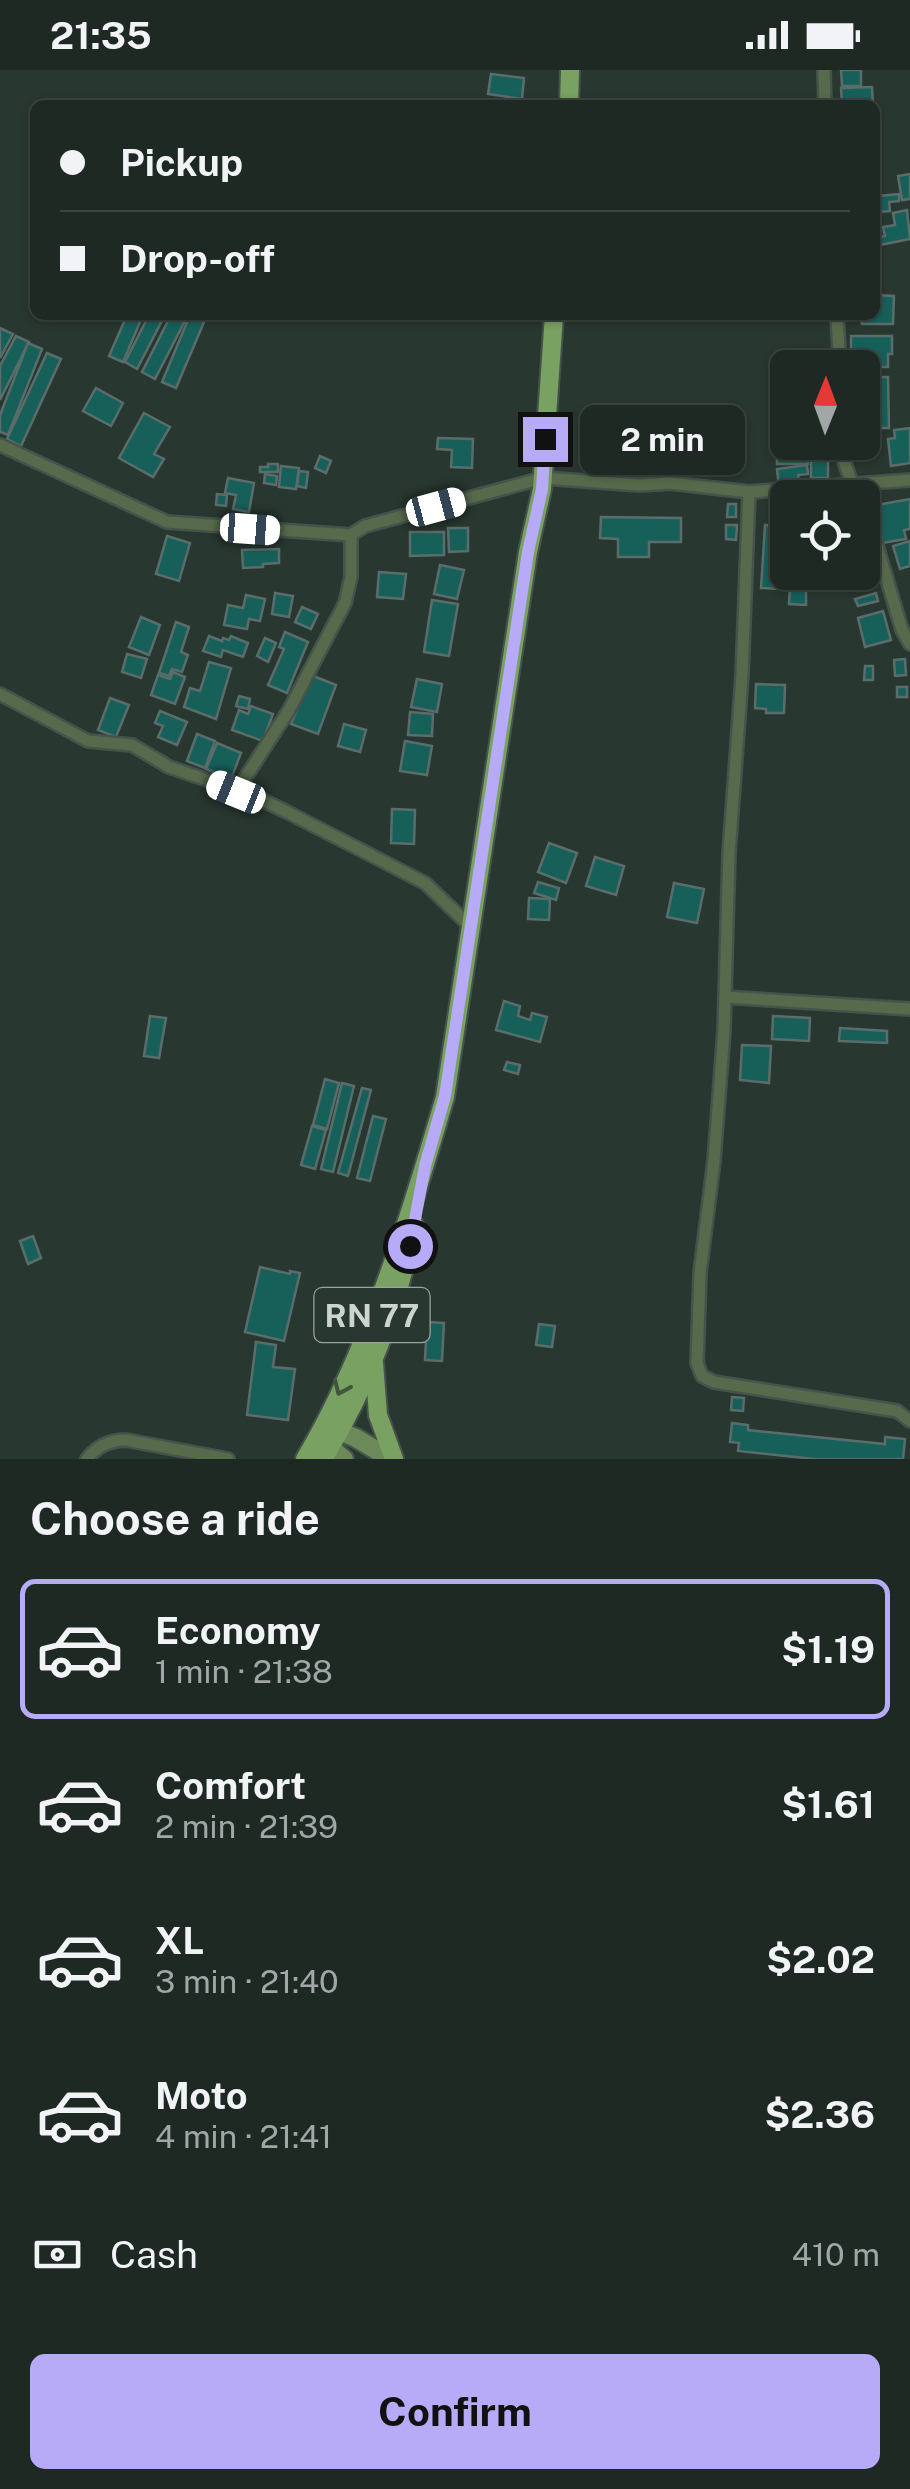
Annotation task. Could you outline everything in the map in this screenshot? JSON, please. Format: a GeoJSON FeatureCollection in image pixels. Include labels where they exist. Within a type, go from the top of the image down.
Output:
{"type":"FeatureCollection","features":[{"type":"Feature","properties":{"kind":"main road"},"geometry":{"type":"LineString","coordinates":[[568,100],[570,70]]}},
{"type":"Feature","properties":{"kind":"main road","name":"RN 77"},"geometry":{"type":"LineString","coordinates":[[330,1443],[425,1166],[445,1096],[542,478],[554,320]]}},
{"type":"Feature","properties":{"kind":"main road","name":"RN 77"},"geometry":{"type":"LineString","coordinates":[[305,1459],[330,1443],[374,1356],[406,1268],[425,1166]]}},
{"type":"Feature","properties":{"kind":"main road"},"geometry":{"type":"LineString","coordinates":[[374,1356],[378,1415],[392,1459]]}},
{"type":"Feature","properties":{"kind":"main road"},"geometry":{"type":"LineString","coordinates":[[330,1443],[370,1445],[392,1459]]}},
{"type":"Feature","properties":{"kind":"street"},"geometry":{"type":"LineString","coordinates":[[824,70],[826,100]]}},
{"type":"Feature","properties":{"kind":"street"},"geometry":{"type":"LineString","coordinates":[[837,320],[839,350]]}},
{"type":"Feature","properties":{"kind":"street"},"geometry":{"type":"LineString","coordinates":[[0,445],[167,522],[351,535],[365,526],[542,478],[770,491]]}},
{"type":"Feature","properties":{"kind":"street"},"geometry":{"type":"LineString","coordinates":[[880,483],[910,480]]}},
{"type":"Feature","properties":{"kind":"street"},"geometry":{"type":"LineString","coordinates":[[750,492],[729,853],[725,998],[714,1161],[700,1273],[697,1363],[700,1373],[714,1382],[897,1411],[910,1420]]}},
{"type":"Feature","properties":{"kind":"street"},"geometry":{"type":"LineString","coordinates":[[236,792],[288,710],[345,603],[352,562],[351,535]]}},
{"type":"Feature","properties":{"kind":"street"},"geometry":{"type":"LineString","coordinates":[[880,557],[902,630],[910,644]]}},
{"type":"Feature","properties":{"kind":"street"},"geometry":{"type":"LineString","coordinates":[[0,694],[88,740],[132,745],[169,768],[254,796],[424,882],[471,927]]}},
{"type":"Feature","properties":{"kind":"street"},"geometry":{"type":"LineString","coordinates":[[725,998],[910,1009]]}},
{"type":"Feature","properties":{"kind":"street"},"geometry":{"type":"LineString","coordinates":[[86,1459],[99,1446],[126,1440],[228,1459]]}},
{"type":"Feature","properties":{"kind":"building"},"geometry":{"type":"Polygon","coordinates":[[[841,70],[861,70],[861,86],[842,86],[841,70]]]}},
{"type":"Feature","properties":{"kind":"building"},"geometry":{"type":"Polygon","coordinates":[[[491,74],[524,78],[522,99],[488,94],[491,74]]]}},
{"type":"Feature","properties":{"kind":"building"},"geometry":{"type":"Polygon","coordinates":[[[872,87],[873,100],[842,100],[841,88],[872,87]]]}},
{"type":"Feature","properties":{"kind":"building"},"geometry":{"type":"Polygon","coordinates":[[[910,174],[910,199],[902,200],[898,176],[910,174]]]}},
{"type":"Feature","properties":{"kind":"building"},"geometry":{"type":"Polygon","coordinates":[[[899,194],[899,201],[889,202],[890,211],[880,212],[880,196],[899,194]]]}},
{"type":"Feature","properties":{"kind":"building"},"geometry":{"type":"Polygon","coordinates":[[[907,210],[910,239],[880,245],[880,237],[885,236],[883,227],[895,225],[893,213],[907,210]]]}},
{"type":"Feature","properties":{"kind":"building"},"geometry":{"type":"Polygon","coordinates":[[[880,295],[894,296],[893,324],[862,324],[862,320],[880,320],[880,295]]]}},
{"type":"Feature","properties":{"kind":"building"},"geometry":{"type":"Polygon","coordinates":[[[125,320],[141,320],[123,362],[109,356],[125,320]]]}},
{"type":"Feature","properties":{"kind":"building"},"geometry":{"type":"Polygon","coordinates":[[[146,320],[162,320],[137,369],[125,362],[146,320]]]}},
{"type":"Feature","properties":{"kind":"building"},"geometry":{"type":"Polygon","coordinates":[[[168,320],[185,320],[155,379],[142,372],[168,320]]]}},
{"type":"Feature","properties":{"kind":"building"},"geometry":{"type":"Polygon","coordinates":[[[188,320],[205,320],[176,388],[162,382],[188,320]]]}},
{"type":"Feature","properties":{"kind":"building"},"geometry":{"type":"Polygon","coordinates":[[[0,328],[13,334],[0,358],[0,328]]]}},
{"type":"Feature","properties":{"kind":"building"},"geometry":{"type":"Polygon","coordinates":[[[16,336],[29,342],[0,400],[0,366],[16,336]]]}},
{"type":"Feature","properties":{"kind":"building"},"geometry":{"type":"Polygon","coordinates":[[[851,336],[892,336],[888,367],[880,367],[880,350],[851,350],[851,336]]]}},
{"type":"Feature","properties":{"kind":"building"},"geometry":{"type":"Polygon","coordinates":[[[28,343],[42,349],[8,435],[0,432],[0,415],[28,343]]]}},
{"type":"Feature","properties":{"kind":"building"},"geometry":{"type":"Polygon","coordinates":[[[47,353],[61,359],[21,446],[7,439],[47,353]]]}},
{"type":"Feature","properties":{"kind":"building"},"geometry":{"type":"Polygon","coordinates":[[[880,377],[888,377],[889,428],[880,428],[880,377]]]}},
{"type":"Feature","properties":{"kind":"building"},"geometry":{"type":"Polygon","coordinates":[[[96,388],[123,403],[111,426],[83,411],[96,388]]]}},
{"type":"Feature","properties":{"kind":"building"},"geometry":{"type":"Polygon","coordinates":[[[144,413],[170,427],[154,454],[164,459],[153,477],[119,458],[144,413]]]}},
{"type":"Feature","properties":{"kind":"building"},"geometry":{"type":"Polygon","coordinates":[[[910,428],[910,463],[891,466],[888,439],[895,438],[894,430],[910,428]]]}},
{"type":"Feature","properties":{"kind":"building"},"geometry":{"type":"Polygon","coordinates":[[[438,438],[473,439],[472,468],[451,467],[452,450],[437,449],[438,438]]]}},
{"type":"Feature","properties":{"kind":"building"},"geometry":{"type":"Polygon","coordinates":[[[320,456],[331,461],[326,473],[315,468],[320,456]]]}},
{"type":"Feature","properties":{"kind":"building"},"geometry":{"type":"Polygon","coordinates":[[[777,460],[808,460],[808,464],[777,464],[777,460]]]}},
{"type":"Feature","properties":{"kind":"building"},"geometry":{"type":"Polygon","coordinates":[[[811,460],[828,460],[828,478],[811,478],[811,460]]]}},
{"type":"Feature","properties":{"kind":"building"},"geometry":{"type":"Polygon","coordinates":[[[278,464],[278,472],[260,472],[260,467],[278,464]]]}},
{"type":"Feature","properties":{"kind":"building"},"geometry":{"type":"Polygon","coordinates":[[[807,465],[808,474],[798,475],[798,480],[778,480],[777,469],[807,465]]]}},
{"type":"Feature","properties":{"kind":"building"},"geometry":{"type":"Polygon","coordinates":[[[281,466],[299,468],[296,489],[279,487],[281,466]]]}},
{"type":"Feature","properties":{"kind":"building"},"geometry":{"type":"Polygon","coordinates":[[[299,471],[308,472],[306,488],[297,486],[299,471]]]}},
{"type":"Feature","properties":{"kind":"building"},"geometry":{"type":"Polygon","coordinates":[[[265,474],[277,476],[276,485],[264,483],[265,474]]]}},
{"type":"Feature","properties":{"kind":"building"},"geometry":{"type":"Polygon","coordinates":[[[228,478],[254,483],[249,512],[233,509],[236,495],[225,493],[228,478]]]}},
{"type":"Feature","properties":{"kind":"building"},"geometry":{"type":"Polygon","coordinates":[[[217,494],[227,495],[226,506],[216,505],[217,494]]]}},
{"type":"Feature","properties":{"kind":"building"},"geometry":{"type":"Polygon","coordinates":[[[910,499],[906,539],[882,543],[880,504],[910,499]]]}},
{"type":"Feature","properties":{"kind":"building"},"geometry":{"type":"Polygon","coordinates":[[[728,504],[736,504],[736,517],[727,517],[728,504]]]}},
{"type":"Feature","properties":{"kind":"building"},"geometry":{"type":"Polygon","coordinates":[[[601,517],[681,518],[681,542],[649,542],[649,557],[618,557],[618,539],[600,538],[601,517]]]}},
{"type":"Feature","properties":{"kind":"building"},"geometry":{"type":"Polygon","coordinates":[[[726,525],[737,525],[736,540],[726,539],[726,525]]]}},
{"type":"Feature","properties":{"kind":"building"},"geometry":{"type":"Polygon","coordinates":[[[765,525],[770,525],[770,588],[761,588],[765,525]]]}},
{"type":"Feature","properties":{"kind":"building"},"geometry":{"type":"Polygon","coordinates":[[[448,528],[468,528],[468,551],[449,552],[448,528]]]}},
{"type":"Feature","properties":{"kind":"building"},"geometry":{"type":"Polygon","coordinates":[[[410,532],[444,532],[444,555],[410,556],[410,532]]]}},
{"type":"Feature","properties":{"kind":"building"},"geometry":{"type":"Polygon","coordinates":[[[167,536],[190,543],[179,581],[156,574],[167,536]]]}},
{"type":"Feature","properties":{"kind":"building"},"geometry":{"type":"Polygon","coordinates":[[[910,541],[910,566],[900,569],[893,546],[910,541]]]}},
{"type":"Feature","properties":{"kind":"building"},"geometry":{"type":"Polygon","coordinates":[[[279,549],[279,563],[243,568],[242,550],[279,549]]]}},
{"type":"Feature","properties":{"kind":"building"},"geometry":{"type":"Polygon","coordinates":[[[440,565],[464,570],[457,599],[434,594],[440,565]]]}},
{"type":"Feature","properties":{"kind":"building"},"geometry":{"type":"Polygon","coordinates":[[[379,572],[406,574],[403,599],[377,597],[379,572]]]}},
{"type":"Feature","properties":{"kind":"building"},"geometry":{"type":"Polygon","coordinates":[[[790,590],[806,590],[806,605],[789,604],[790,590]]]}},
{"type":"Feature","properties":{"kind":"building"},"geometry":{"type":"Polygon","coordinates":[[[275,593],[293,596],[289,617],[272,614],[275,593]]]}},
{"type":"Feature","properties":{"kind":"building"},"geometry":{"type":"Polygon","coordinates":[[[876,593],[878,601],[858,606],[855,599],[876,593]]]}},
{"type":"Feature","properties":{"kind":"building"},"geometry":{"type":"Polygon","coordinates":[[[246,595],[265,599],[260,621],[249,619],[247,629],[224,625],[228,605],[243,608],[246,595]]]}},
{"type":"Feature","properties":{"kind":"building"},"geometry":{"type":"Polygon","coordinates":[[[432,600],[458,604],[449,656],[424,652],[432,600]]]}},
{"type":"Feature","properties":{"kind":"building"},"geometry":{"type":"Polygon","coordinates":[[[302,607],[318,614],[311,629],[295,622],[302,607]]]}},
{"type":"Feature","properties":{"kind":"building"},"geometry":{"type":"Polygon","coordinates":[[[883,611],[891,640],[865,647],[858,618],[883,611]]]}},
{"type":"Feature","properties":{"kind":"building"},"geometry":{"type":"Polygon","coordinates":[[[141,617],[160,625],[149,655],[129,647],[141,617]]]}},
{"type":"Feature","properties":{"kind":"building"},"geometry":{"type":"Polygon","coordinates":[[[176,622],[189,627],[181,652],[188,655],[182,672],[172,669],[169,676],[159,673],[176,622]]]}},
{"type":"Feature","properties":{"kind":"building"},"geometry":{"type":"Polygon","coordinates":[[[285,632],[308,642],[287,693],[268,685],[284,649],[279,647],[285,632]]]}},
{"type":"Feature","properties":{"kind":"building"},"geometry":{"type":"Polygon","coordinates":[[[209,636],[222,641],[231,636],[248,643],[243,657],[223,650],[221,657],[203,651],[209,636]]]}},
{"type":"Feature","properties":{"kind":"building"},"geometry":{"type":"Polygon","coordinates":[[[265,638],[276,643],[268,662],[257,656],[265,638]]]}},
{"type":"Feature","properties":{"kind":"building"},"geometry":{"type":"Polygon","coordinates":[[[127,654],[147,659],[141,678],[122,672],[127,654]]]}},
{"type":"Feature","properties":{"kind":"building"},"geometry":{"type":"Polygon","coordinates":[[[905,659],[906,675],[895,676],[894,660],[905,659]]]}},
{"type":"Feature","properties":{"kind":"building"},"geometry":{"type":"Polygon","coordinates":[[[209,662],[231,668],[216,719],[184,707],[190,688],[200,691],[209,662]]]}},
{"type":"Feature","properties":{"kind":"building"},"geometry":{"type":"Polygon","coordinates":[[[865,666],[873,666],[873,680],[864,680],[865,666]]]}},
{"type":"Feature","properties":{"kind":"building"},"geometry":{"type":"Polygon","coordinates":[[[173,672],[185,677],[175,704],[151,695],[158,675],[170,679],[173,672]]]}},
{"type":"Feature","properties":{"kind":"building"},"geometry":{"type":"Polygon","coordinates":[[[311,675],[336,685],[318,734],[291,724],[311,675]]]}},
{"type":"Feature","properties":{"kind":"building"},"geometry":{"type":"Polygon","coordinates":[[[417,679],[442,684],[437,712],[411,707],[417,679]]]}},
{"type":"Feature","properties":{"kind":"building"},"geometry":{"type":"Polygon","coordinates":[[[756,684],[785,685],[784,713],[766,713],[766,709],[755,708],[756,684]]]}},
{"type":"Feature","properties":{"kind":"building"},"geometry":{"type":"Polygon","coordinates":[[[897,687],[907,687],[907,697],[897,697],[897,687]]]}},
{"type":"Feature","properties":{"kind":"building"},"geometry":{"type":"Polygon","coordinates":[[[239,696],[250,699],[248,709],[236,706],[239,696]]]}},
{"type":"Feature","properties":{"kind":"building"},"geometry":{"type":"Polygon","coordinates":[[[110,698],[129,705],[116,737],[98,730],[110,698]]]}},
{"type":"Feature","properties":{"kind":"building"},"geometry":{"type":"Polygon","coordinates":[[[251,706],[273,714],[263,741],[232,730],[239,710],[248,714],[251,706]]]}},
{"type":"Feature","properties":{"kind":"building"},"geometry":{"type":"Polygon","coordinates":[[[160,711],[187,722],[177,745],[158,737],[163,726],[155,723],[160,711]]]}},
{"type":"Feature","properties":{"kind":"building"},"geometry":{"type":"Polygon","coordinates":[[[410,712],[433,714],[432,736],[408,735],[410,712]]]}},
{"type":"Feature","properties":{"kind":"building"},"geometry":{"type":"Polygon","coordinates":[[[344,724],[366,730],[360,752],[338,746],[344,724]]]}},
{"type":"Feature","properties":{"kind":"building"},"geometry":{"type":"Polygon","coordinates":[[[197,734],[215,741],[205,768],[187,761],[197,734]]]}},
{"type":"Feature","properties":{"kind":"building"},"geometry":{"type":"Polygon","coordinates":[[[405,741],[432,746],[427,775],[400,771],[405,741]]]}},
{"type":"Feature","properties":{"kind":"building"},"geometry":{"type":"Polygon","coordinates":[[[217,743],[241,753],[231,779],[206,769],[217,743]]]}},
{"type":"Feature","properties":{"kind":"building"},"geometry":{"type":"Polygon","coordinates":[[[392,809],[415,810],[414,844],[391,843],[392,809]]]}},
{"type":"Feature","properties":{"kind":"building"},"geometry":{"type":"Polygon","coordinates":[[[549,843],[577,853],[566,883],[538,872],[549,843]]]}},
{"type":"Feature","properties":{"kind":"building"},"geometry":{"type":"Polygon","coordinates":[[[595,857],[624,866],[616,895],[586,886],[595,857]]]}},
{"type":"Feature","properties":{"kind":"building"},"geometry":{"type":"Polygon","coordinates":[[[538,882],[559,888],[556,900],[534,893],[538,882]]]}},
{"type":"Feature","properties":{"kind":"building"},"geometry":{"type":"Polygon","coordinates":[[[674,883],[704,889],[697,923],[667,917],[674,883]]]}},
{"type":"Feature","properties":{"kind":"building"},"geometry":{"type":"Polygon","coordinates":[[[529,898],[550,899],[549,920],[528,919],[529,898]]]}},
{"type":"Feature","properties":{"kind":"building"},"geometry":{"type":"Polygon","coordinates":[[[504,1001],[520,1006],[518,1016],[530,1020],[532,1013],[547,1017],[540,1042],[496,1030],[504,1001]]]}},
{"type":"Feature","properties":{"kind":"building"},"geometry":{"type":"Polygon","coordinates":[[[150,1016],[166,1018],[159,1058],[144,1056],[150,1016]]]}},
{"type":"Feature","properties":{"kind":"building"},"geometry":{"type":"Polygon","coordinates":[[[773,1016],[810,1018],[809,1041],[772,1039],[773,1016]]]}},
{"type":"Feature","properties":{"kind":"building"},"geometry":{"type":"Polygon","coordinates":[[[840,1028],[887,1031],[887,1043],[839,1041],[840,1028]]]}},
{"type":"Feature","properties":{"kind":"building"},"geometry":{"type":"Polygon","coordinates":[[[742,1045],[771,1046],[769,1083],[740,1080],[742,1045]]]}},
{"type":"Feature","properties":{"kind":"building"},"geometry":{"type":"Polygon","coordinates":[[[507,1062],[520,1065],[518,1074],[504,1070],[507,1062]]]}},
{"type":"Feature","properties":{"kind":"building"},"geometry":{"type":"Polygon","coordinates":[[[325,1079],[339,1083],[327,1129],[313,1125],[325,1079]]]}},
{"type":"Feature","properties":{"kind":"building"},"geometry":{"type":"Polygon","coordinates":[[[342,1083],[354,1086],[333,1172],[321,1169],[342,1083]]]}},
{"type":"Feature","properties":{"kind":"building"},"geometry":{"type":"Polygon","coordinates":[[[362,1088],[371,1090],[348,1176],[338,1173],[362,1088]]]}},
{"type":"Feature","properties":{"kind":"building"},"geometry":{"type":"Polygon","coordinates":[[[373,1116],[386,1119],[370,1181],[357,1178],[373,1116]]]}},
{"type":"Feature","properties":{"kind":"building"},"geometry":{"type":"Polygon","coordinates":[[[312,1126],[326,1130],[315,1169],[301,1165],[312,1126]]]}},
{"type":"Feature","properties":{"kind":"building"},"geometry":{"type":"Polygon","coordinates":[[[33,1236],[41,1258],[28,1264],[20,1241],[33,1236]]]}},
{"type":"Feature","properties":{"kind":"building"},"geometry":{"type":"Polygon","coordinates":[[[260,1267],[300,1273],[284,1341],[245,1332],[260,1267]]]}},
{"type":"Feature","properties":{"kind":"building"},"geometry":{"type":"Polygon","coordinates":[[[427,1322],[444,1323],[442,1361],[425,1360],[427,1322]]]}},
{"type":"Feature","properties":{"kind":"building"},"geometry":{"type":"Polygon","coordinates":[[[539,1324],[555,1326],[552,1347],[536,1345],[539,1324]]]}},
{"type":"Feature","properties":{"kind":"building"},"geometry":{"type":"Polygon","coordinates":[[[256,1342],[276,1345],[273,1367],[295,1369],[288,1420],[247,1415],[256,1342]]]}},
{"type":"Feature","properties":{"kind":"building"},"geometry":{"type":"Polygon","coordinates":[[[732,1397],[744,1398],[743,1411],[731,1410],[732,1397]]]}},
{"type":"Feature","properties":{"kind":"building"},"geometry":{"type":"Polygon","coordinates":[[[732,1423],[748,1425],[748,1430],[885,1444],[885,1437],[905,1439],[903,1459],[814,1459],[738,1451],[739,1443],[730,1442],[732,1423]]]}},
{"type":"Feature","properties":{"kind":"route"},"geometry":{"type":"LineString","coordinates":[[410,1246],[425,1166],[445,1096],[528,552],[542,489],[545,439]]}}]}
